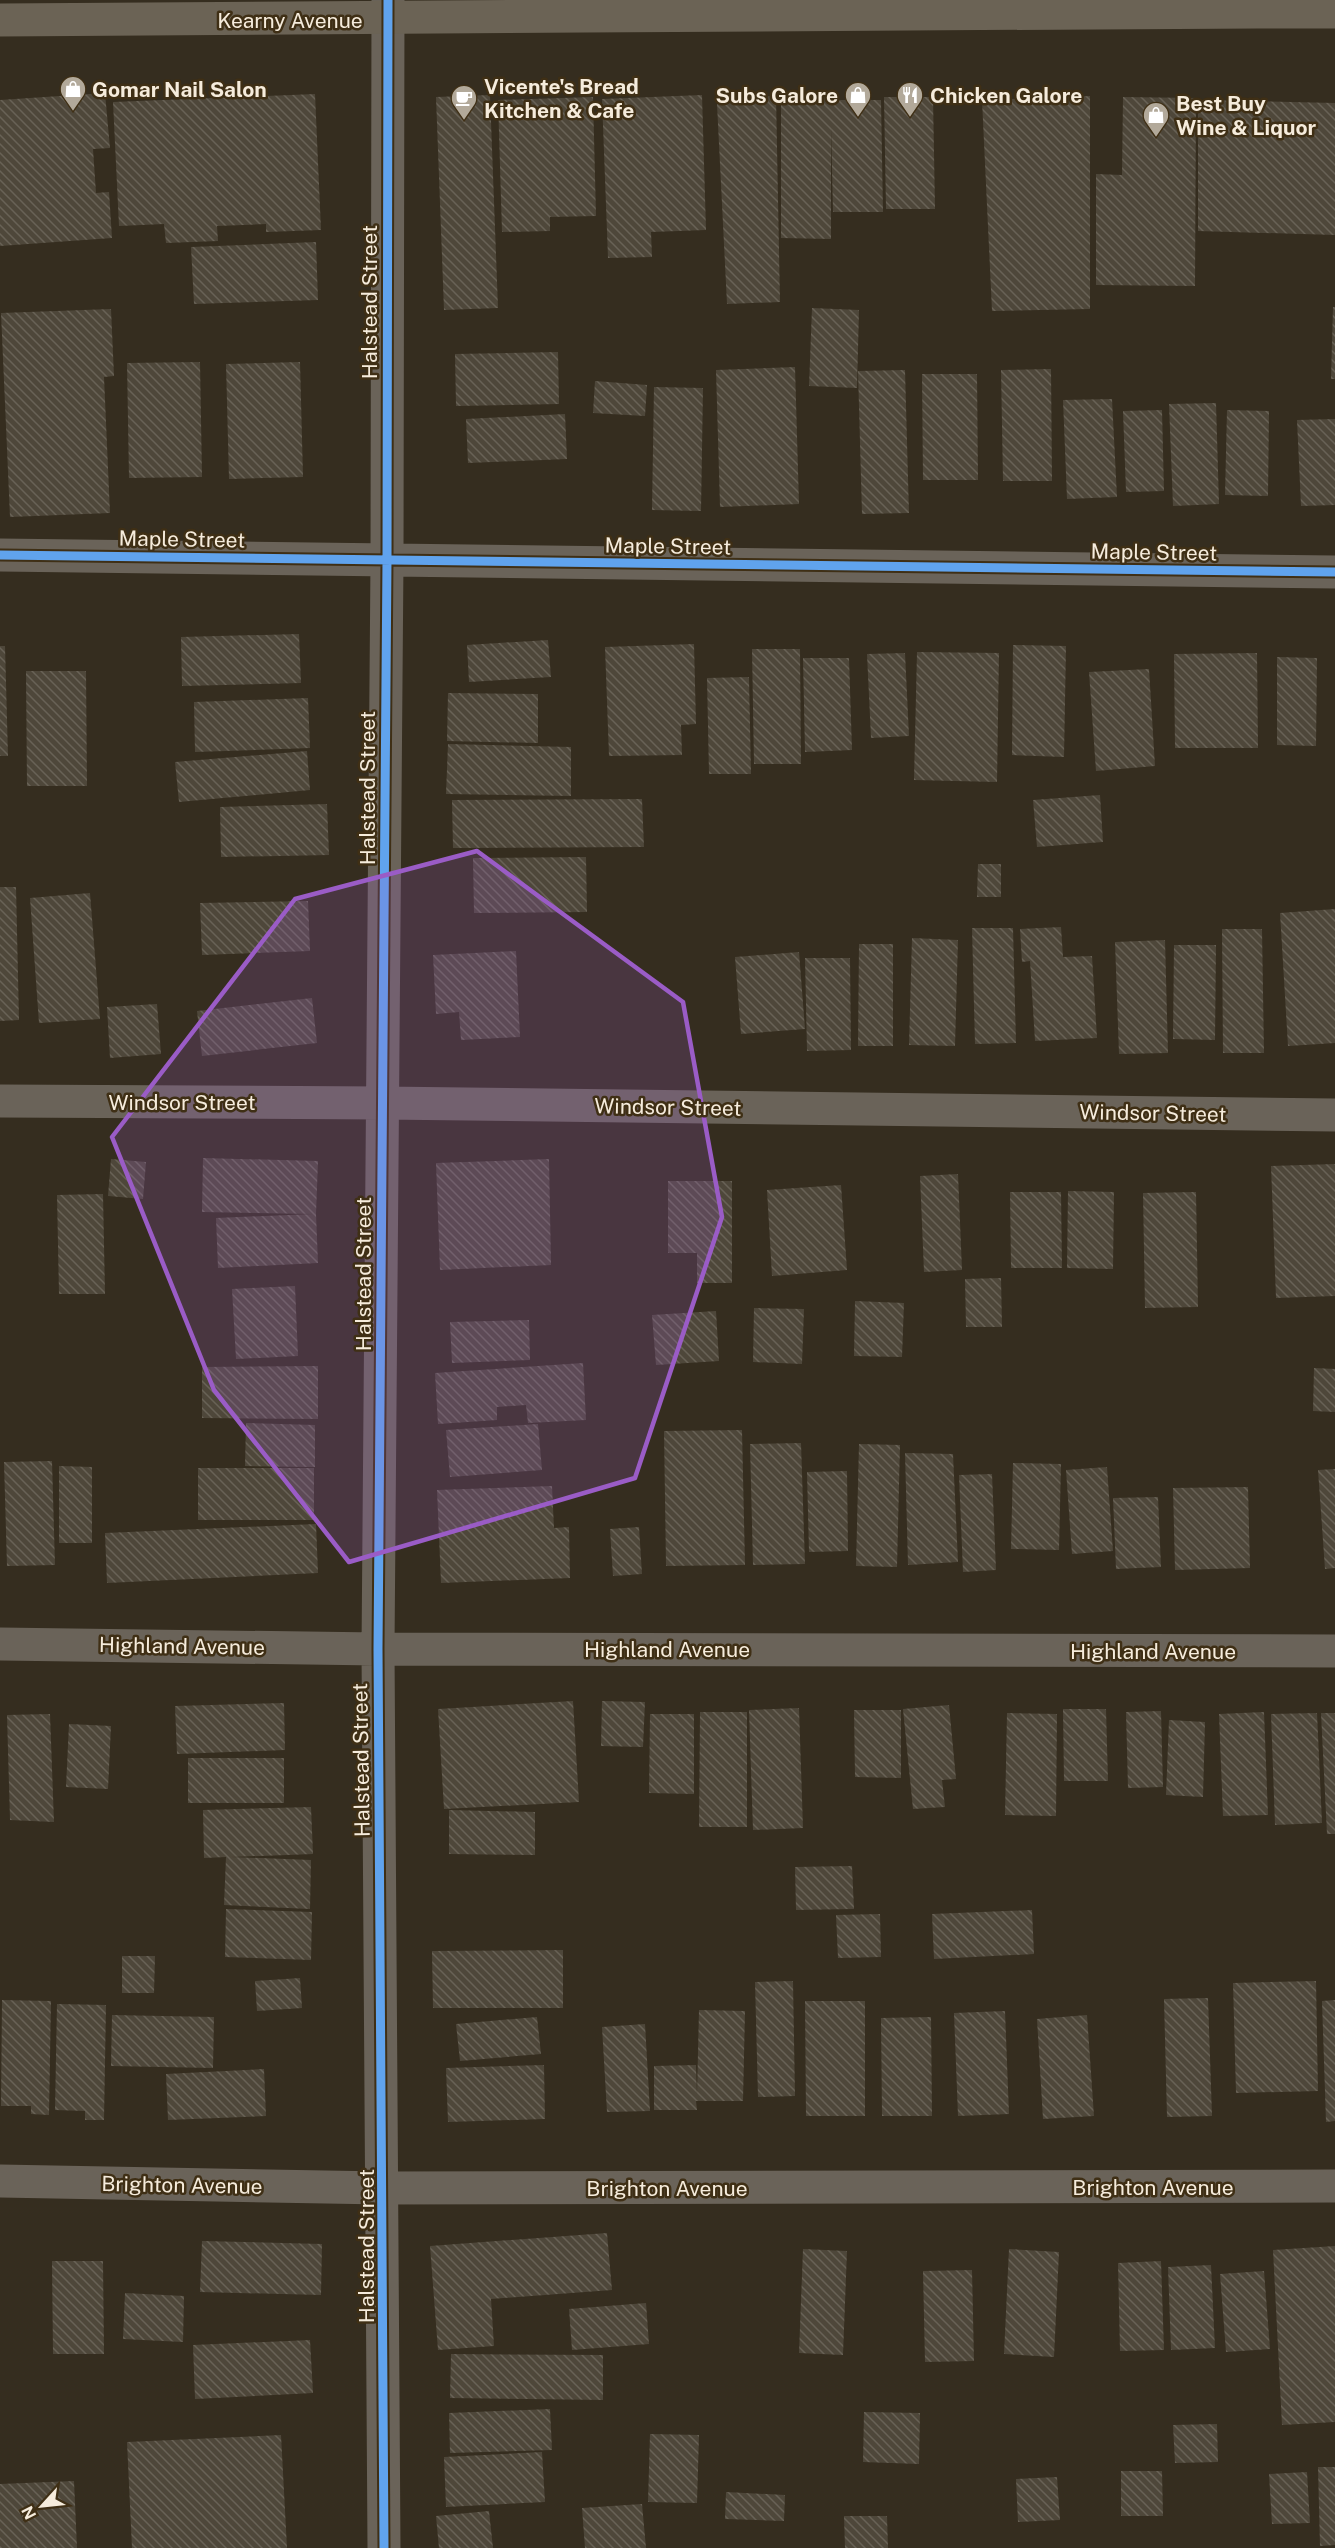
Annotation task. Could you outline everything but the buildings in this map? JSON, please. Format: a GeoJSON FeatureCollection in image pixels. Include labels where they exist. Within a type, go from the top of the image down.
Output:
{"type":"FeatureCollection","features":[{"type":"Feature","properties":{"kind":"main road","name":"Kearny Avenue"},"geometry":{"type":"LineString","coordinates":[[0,20],[388,10],[1116,6],[1335,12]]}},
{"type":"Feature","properties":{"kind":"street","name":"Halstead Street"},"geometry":{"type":"LineString","coordinates":[[384,2548],[378,1649],[387,560],[388,10]]}},
{"type":"Feature","properties":{"kind":"street","name":"Maple Street"},"geometry":{"type":"LineString","coordinates":[[0,555],[1335,572]]}},
{"type":"Feature","properties":{"kind":"street","name":"Windsor Street"},"geometry":{"type":"LineString","coordinates":[[0,1101],[383,1103],[1335,1115]]}},
{"type":"Feature","properties":{"kind":"street","name":"Highland Avenue"},"geometry":{"type":"LineString","coordinates":[[0,1644],[378,1649],[1335,1651]]}},
{"type":"Feature","properties":{"kind":"street","name":"Brighton Avenue"},"geometry":{"type":"LineString","coordinates":[[0,2181],[383,2188],[1335,2186]]}},
{"type":"Feature","properties":{"kind":"highlighted area"},"geometry":{"type":"Polygon","coordinates":[[[477,851],[683,1002],[722,1217],[635,1478],[349,1562],[214,1390],[112,1137],[295,899],[477,851]]]}},
{"type":"Feature","properties":{"kind":"cycle path"},"geometry":{"type":"LineString","coordinates":[[384,2548],[378,1649],[387,560],[388,0]]}},
{"type":"Feature","properties":{"kind":"cycle path"},"geometry":{"type":"LineString","coordinates":[[0,555],[1335,572]]}},
{"type":"Feature","properties":{"kind":"place","name":"Gomar Nail Salon"},"geometry":{"type":"Point","coordinates":[73,112]}},
{"type":"Feature","properties":{"kind":"place","name":"Subs Galore"},"geometry":{"type":"Point","coordinates":[858,118]}},
{"type":"Feature","properties":{"kind":"place","name":"Chicken Galore"},"geometry":{"type":"Point","coordinates":[910,118]}},
{"type":"Feature","properties":{"kind":"place","name":"Vicente's Bread Kitchen & Cafe"},"geometry":{"type":"Point","coordinates":[464,121]}},
{"type":"Feature","properties":{"kind":"place","name":"Best Buy Wine & Liquor"},"geometry":{"type":"Point","coordinates":[1156,138]}}]}
